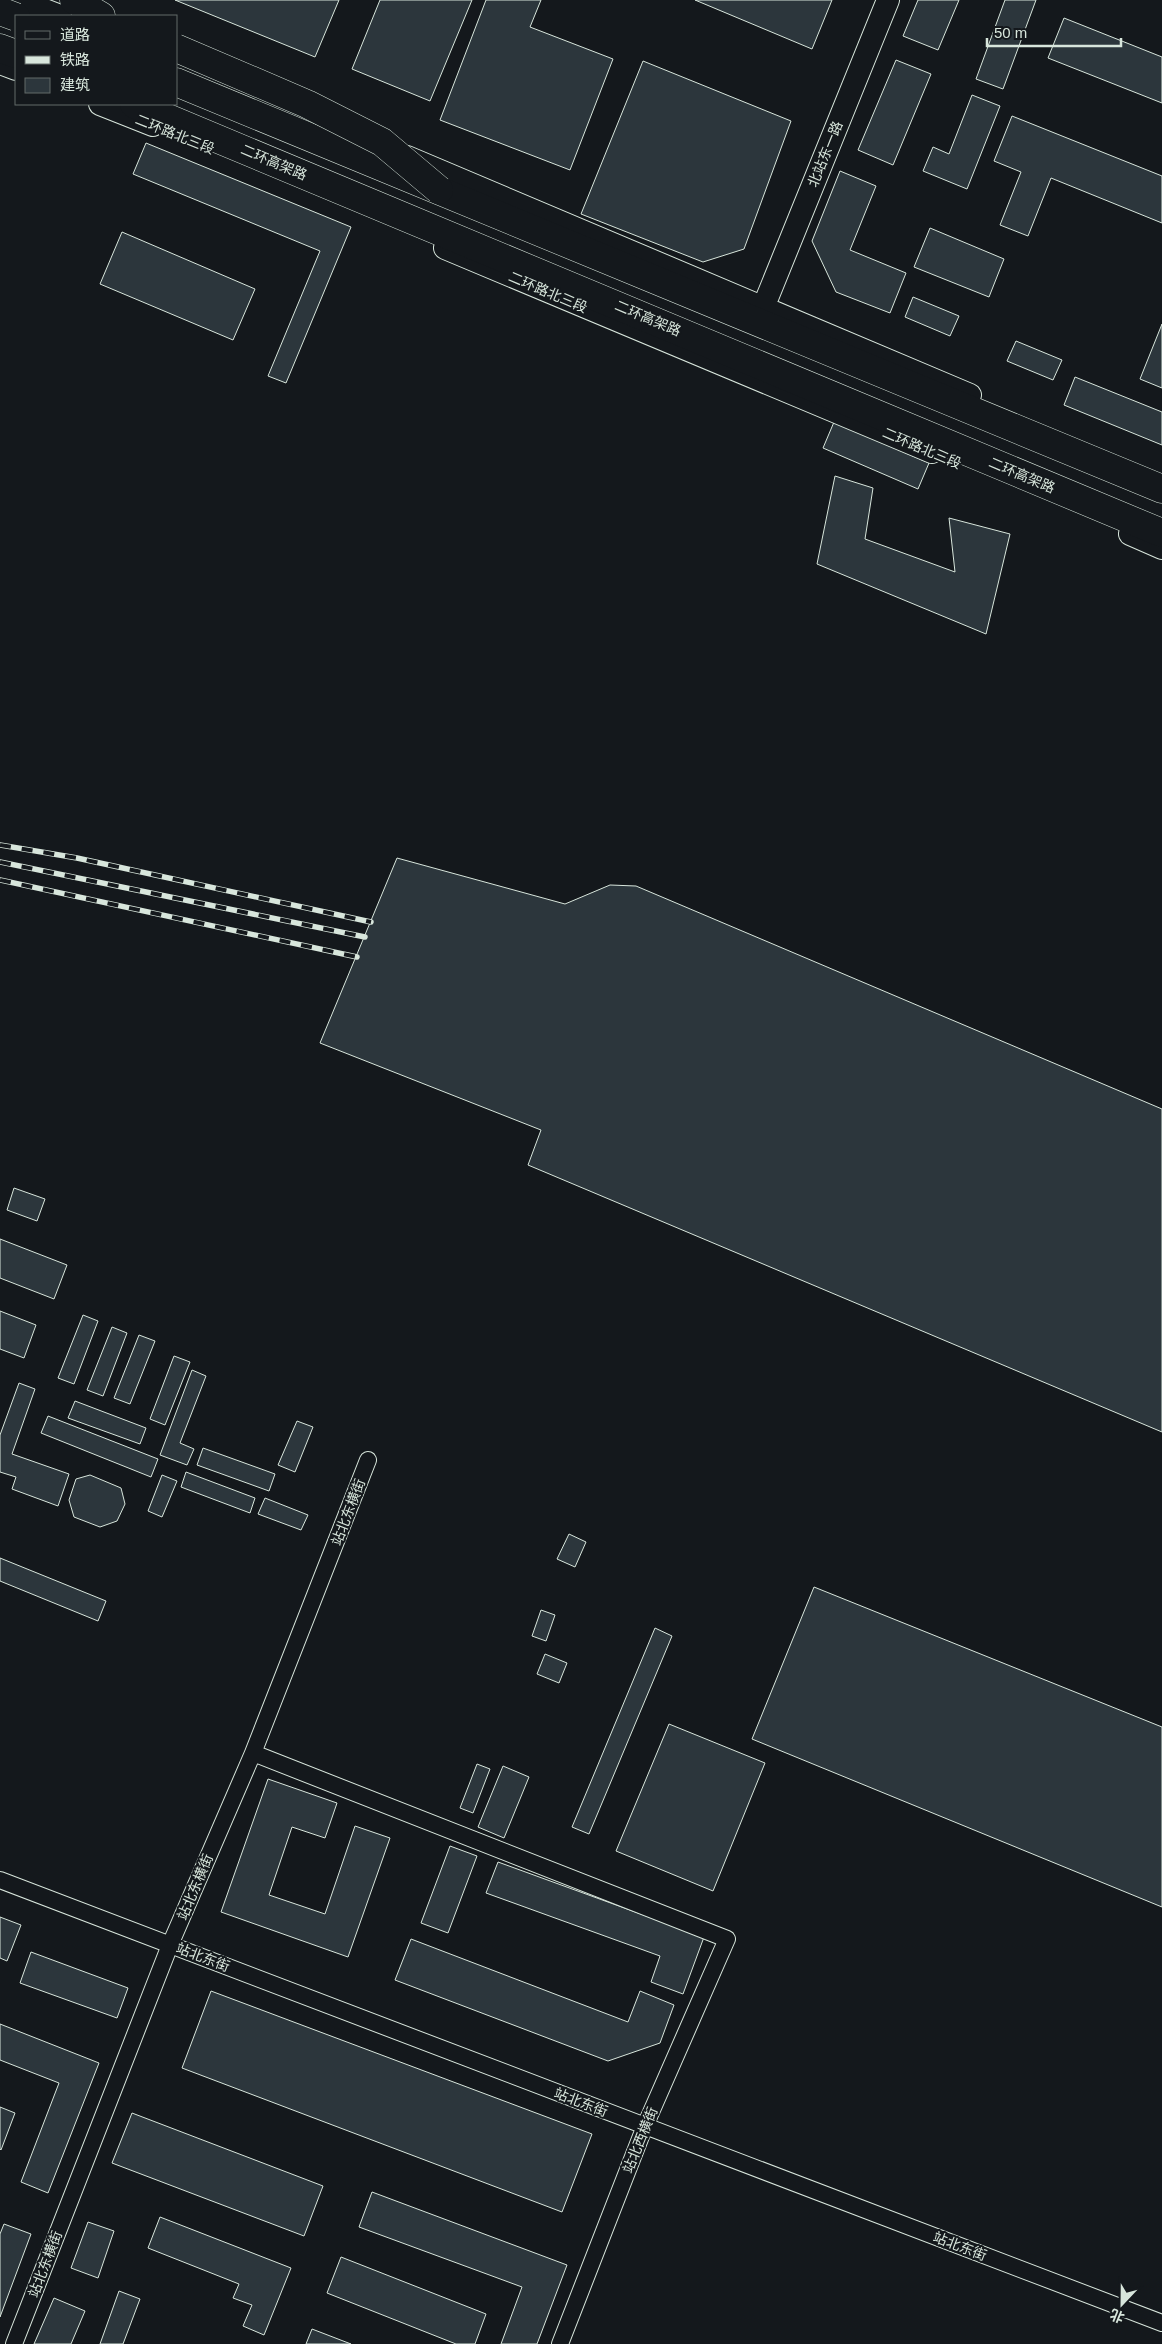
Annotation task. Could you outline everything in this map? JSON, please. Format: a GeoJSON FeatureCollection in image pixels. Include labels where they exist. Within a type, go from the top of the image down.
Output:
{"type":"FeatureCollection","features":[{"type":"Feature","properties":{"kind":"highway"},"geometry":{"type":"LineString","coordinates":[[74,0],[99,15]]}},
{"type":"Feature","properties":{"kind":"highway"},"geometry":{"type":"LineString","coordinates":[[0,10],[15,17]]}},
{"type":"Feature","properties":{"kind":"highway"},"geometry":{"type":"LineString","coordinates":[[0,48],[15,54]]}},
{"type":"Feature","properties":{"kind":"highway"},"geometry":{"type":"LineString","coordinates":[[178,49],[307,104],[382,142],[439,190]]}},
{"type":"Feature","properties":{"kind":"highway"},"geometry":{"type":"LineString","coordinates":[[178,83],[1162,489]]}},
{"type":"Feature","properties":{"kind":"highway","name":"二环高架路"},"geometry":{"type":"LineString","coordinates":[[136,105],[1162,533]]}},
{"type":"Feature","properties":{"kind":"main road"},"geometry":{"type":"LineString","coordinates":[[0,29],[12,0]]}},
{"type":"Feature","properties":{"kind":"main road"},"geometry":{"type":"LineString","coordinates":[[19,0],[57,15]]}},
{"type":"Feature","properties":{"kind":"main road","name":"北站东一路"},"geometry":{"type":"LineString","coordinates":[[762,308],[888,0]]}},
{"type":"Feature","properties":{"kind":"main road"},"geometry":{"type":"LineString","coordinates":[[0,63],[15,70]]}},
{"type":"Feature","properties":{"kind":"main road"},"geometry":{"type":"LineString","coordinates":[[178,64],[327,123],[1162,476]]}},
{"type":"Feature","properties":{"kind":"main road","name":"二环路北三段"},"geometry":{"type":"LineString","coordinates":[[102,105],[281,177],[482,264],[1162,548]]}},
{"type":"Feature","properties":{"kind":"street","name":"站北东横街"},"geometry":{"type":"LineString","coordinates":[[14,2344],[170,1945],[253,1753],[368,1460]]}},
{"type":"Feature","properties":{"kind":"street","name":"站北西横街"},"geometry":{"type":"LineString","coordinates":[[253,1753],[727,1939],[645,2126],[560,2344]]}},
{"type":"Feature","properties":{"kind":"street","name":"站北东街"},"geometry":{"type":"LineString","coordinates":[[0,1880],[1162,2323]]}},
{"type":"Feature","properties":{"kind":"building"},"geometry":{"type":"Polygon","coordinates":[[[175,0],[339,0],[315,57],[175,0]]]}},
{"type":"Feature","properties":{"kind":"building"},"geometry":{"type":"Polygon","coordinates":[[[380,0],[472,0],[430,101],[352,69],[380,0]]]}},
{"type":"Feature","properties":{"kind":"building"},"geometry":{"type":"Polygon","coordinates":[[[486,0],[541,0],[530,27],[613,59],[570,170],[440,120],[486,0]]]}},
{"type":"Feature","properties":{"kind":"building"},"geometry":{"type":"Polygon","coordinates":[[[695,0],[832,0],[812,49],[695,0]]]}},
{"type":"Feature","properties":{"kind":"building"},"geometry":{"type":"Polygon","coordinates":[[[918,0],[959,0],[938,50],[903,36],[918,0]]]}},
{"type":"Feature","properties":{"kind":"building"},"geometry":{"type":"Polygon","coordinates":[[[1005,0],[1036,0],[1003,89],[976,79],[1005,0]]]}},
{"type":"Feature","properties":{"kind":"building"},"geometry":{"type":"Polygon","coordinates":[[[1064,18],[1162,57],[1162,103],[1048,58],[1064,18]]]}},
{"type":"Feature","properties":{"kind":"building"},"geometry":{"type":"Polygon","coordinates":[[[896,60],[931,74],[893,165],[858,150],[896,60]]]}},
{"type":"Feature","properties":{"kind":"building"},"geometry":{"type":"Polygon","coordinates":[[[643,61],[791,121],[744,249],[703,262],[581,214],[643,61]]]}},
{"type":"Feature","properties":{"kind":"building"},"geometry":{"type":"Polygon","coordinates":[[[972,95],[1000,106],[967,189],[923,171],[933,147],[949,154],[972,95]]]}},
{"type":"Feature","properties":{"kind":"building"},"geometry":{"type":"Polygon","coordinates":[[[1012,116],[1162,176],[1162,223],[1051,178],[1028,236],[1000,225],[1021,172],[994,161],[1012,116]]]}},
{"type":"Feature","properties":{"kind":"building"},"geometry":{"type":"Polygon","coordinates":[[[146,143],[351,227],[286,383],[268,376],[320,251],[133,174],[146,143]]]}},
{"type":"Feature","properties":{"kind":"building"},"geometry":{"type":"Polygon","coordinates":[[[840,171],[876,186],[850,250],[906,273],[890,313],[836,292],[812,241],[840,171]]]}},
{"type":"Feature","properties":{"kind":"building"},"geometry":{"type":"Polygon","coordinates":[[[930,228],[1004,259],[989,297],[914,267],[930,228]]]}},
{"type":"Feature","properties":{"kind":"building"},"geometry":{"type":"Polygon","coordinates":[[[122,232],[255,289],[233,340],[100,284],[122,232]]]}},
{"type":"Feature","properties":{"kind":"building"},"geometry":{"type":"Polygon","coordinates":[[[913,297],[959,316],[950,336],[905,317],[913,297]]]}},
{"type":"Feature","properties":{"kind":"building"},"geometry":{"type":"Polygon","coordinates":[[[1162,324],[1162,388],[1140,379],[1162,324]]]}},
{"type":"Feature","properties":{"kind":"building"},"geometry":{"type":"Polygon","coordinates":[[[1016,341],[1062,360],[1053,380],[1007,361],[1016,341]]]}},
{"type":"Feature","properties":{"kind":"building"},"geometry":{"type":"Polygon","coordinates":[[[1075,377],[1162,412],[1162,445],[1064,405],[1075,377]]]}},
{"type":"Feature","properties":{"kind":"building"},"geometry":{"type":"Polygon","coordinates":[[[834,422],[929,463],[918,489],[823,448],[834,422]]]}},
{"type":"Feature","properties":{"kind":"building"},"geometry":{"type":"Polygon","coordinates":[[[835,476],[873,488],[865,539],[955,572],[949,518],[1010,534],[986,634],[817,564],[835,476]]]}},
{"type":"Feature","properties":{"kind":"building"},"geometry":{"type":"Polygon","coordinates":[[[397,858],[565,904],[610,885],[636,886],[1162,1109],[1162,1432],[528,1165],[541,1130],[320,1043],[397,858]]]}},
{"type":"Feature","properties":{"kind":"building"},"geometry":{"type":"Polygon","coordinates":[[[14,1188],[45,1199],[37,1221],[7,1210],[14,1188]]]}},
{"type":"Feature","properties":{"kind":"building"},"geometry":{"type":"Polygon","coordinates":[[[0,1239],[67,1265],[54,1299],[0,1278],[0,1239]]]}},
{"type":"Feature","properties":{"kind":"building"},"geometry":{"type":"Polygon","coordinates":[[[0,1311],[36,1325],[24,1358],[0,1349],[0,1311]]]}},
{"type":"Feature","properties":{"kind":"building"},"geometry":{"type":"Polygon","coordinates":[[[83,1315],[98,1321],[74,1384],[58,1378],[83,1315]]]}},
{"type":"Feature","properties":{"kind":"building"},"geometry":{"type":"Polygon","coordinates":[[[112,1327],[127,1333],[103,1396],[87,1390],[112,1327]]]}},
{"type":"Feature","properties":{"kind":"building"},"geometry":{"type":"Polygon","coordinates":[[[139,1335],[155,1341],[130,1404],[114,1398],[139,1335]]]}},
{"type":"Feature","properties":{"kind":"building"},"geometry":{"type":"Polygon","coordinates":[[[174,1356],[190,1362],[165,1425],[150,1419],[174,1356]]]}},
{"type":"Feature","properties":{"kind":"building"},"geometry":{"type":"Polygon","coordinates":[[[192,1370],[206,1376],[180,1443],[194,1449],[187,1465],[160,1455],[192,1370]]]}},
{"type":"Feature","properties":{"kind":"building"},"geometry":{"type":"Polygon","coordinates":[[[19,1383],[35,1389],[12,1454],[69,1474],[58,1506],[12,1489],[16,1477],[0,1472],[0,1435],[19,1383]]]}},
{"type":"Feature","properties":{"kind":"building"},"geometry":{"type":"Polygon","coordinates":[[[75,1401],[146,1428],[140,1444],[68,1418],[75,1401]]]}},
{"type":"Feature","properties":{"kind":"building"},"geometry":{"type":"Polygon","coordinates":[[[48,1416],[158,1459],[151,1477],[41,1433],[48,1416]]]}},
{"type":"Feature","properties":{"kind":"building"},"geometry":{"type":"Polygon","coordinates":[[[297,1421],[313,1427],[295,1472],[278,1465],[297,1421]]]}},
{"type":"Feature","properties":{"kind":"building"},"geometry":{"type":"Polygon","coordinates":[[[203,1448],[275,1474],[269,1491],[197,1465],[203,1448]]]}},
{"type":"Feature","properties":{"kind":"building"},"geometry":{"type":"Polygon","coordinates":[[[186,1472],[255,1498],[250,1513],[181,1487],[186,1472]]]}},
{"type":"Feature","properties":{"kind":"building"},"geometry":{"type":"Polygon","coordinates":[[[90,1475],[121,1488],[125,1504],[117,1521],[100,1527],[74,1517],[69,1500],[76,1479],[90,1475]]]}},
{"type":"Feature","properties":{"kind":"building"},"geometry":{"type":"Polygon","coordinates":[[[162,1475],[177,1481],[162,1517],[148,1511],[162,1475]]]}},
{"type":"Feature","properties":{"kind":"building"},"geometry":{"type":"Polygon","coordinates":[[[265,1498],[308,1515],[301,1530],[258,1514],[265,1498]]]}},
{"type":"Feature","properties":{"kind":"building"},"geometry":{"type":"Polygon","coordinates":[[[569,1534],[586,1542],[575,1567],[557,1559],[569,1534]]]}},
{"type":"Feature","properties":{"kind":"building"},"geometry":{"type":"Polygon","coordinates":[[[0,1558],[106,1601],[98,1621],[0,1581],[0,1558]]]}},
{"type":"Feature","properties":{"kind":"building"},"geometry":{"type":"Polygon","coordinates":[[[814,1587],[1162,1727],[1162,1907],[752,1739],[814,1587]]]}},
{"type":"Feature","properties":{"kind":"building"},"geometry":{"type":"Polygon","coordinates":[[[541,1610],[555,1615],[546,1641],[532,1636],[541,1610]]]}},
{"type":"Feature","properties":{"kind":"building"},"geometry":{"type":"Polygon","coordinates":[[[655,1628],[672,1636],[589,1834],[572,1827],[655,1628]]]}},
{"type":"Feature","properties":{"kind":"building"},"geometry":{"type":"Polygon","coordinates":[[[545,1654],[567,1663],[559,1683],[537,1674],[545,1654]]]}},
{"type":"Feature","properties":{"kind":"building"},"geometry":{"type":"Polygon","coordinates":[[[669,1724],[765,1763],[713,1891],[616,1851],[669,1724]]]}},
{"type":"Feature","properties":{"kind":"building"},"geometry":{"type":"Polygon","coordinates":[[[477,1764],[490,1769],[473,1813],[460,1808],[477,1764]]]}},
{"type":"Feature","properties":{"kind":"building"},"geometry":{"type":"Polygon","coordinates":[[[503,1766],[529,1777],[504,1838],[478,1827],[503,1766]]]}},
{"type":"Feature","properties":{"kind":"building"},"geometry":{"type":"Polygon","coordinates":[[[268,1779],[337,1803],[325,1838],[292,1827],[269,1895],[325,1914],[355,1826],[390,1838],[348,1957],[221,1912],[268,1779]]]}},
{"type":"Feature","properties":{"kind":"building"},"geometry":{"type":"Polygon","coordinates":[[[450,1846],[477,1856],[448,1933],[421,1923],[450,1846]]]}},
{"type":"Feature","properties":{"kind":"building"},"geometry":{"type":"Polygon","coordinates":[[[498,1862],[704,1937],[683,1994],[651,1982],[660,1956],[486,1893],[498,1862]]]}},
{"type":"Feature","properties":{"kind":"building"},"geometry":{"type":"Polygon","coordinates":[[[0,1917],[21,1925],[7,1961],[0,1958],[0,1917]]]}},
{"type":"Feature","properties":{"kind":"building"},"geometry":{"type":"Polygon","coordinates":[[[411,1939],[628,2022],[640,1991],[674,2005],[660,2043],[608,2061],[395,1980],[411,1939]]]}},
{"type":"Feature","properties":{"kind":"building"},"geometry":{"type":"Polygon","coordinates":[[[31,1952],[128,1988],[117,2018],[20,1983],[31,1952]]]}},
{"type":"Feature","properties":{"kind":"building"},"geometry":{"type":"Polygon","coordinates":[[[211,1991],[592,2134],[562,2212],[182,2068],[211,1991]]]}},
{"type":"Feature","properties":{"kind":"building"},"geometry":{"type":"Polygon","coordinates":[[[0,2024],[99,2063],[48,2193],[21,2182],[59,2083],[0,2060],[0,2024]]]}},
{"type":"Feature","properties":{"kind":"building"},"geometry":{"type":"Polygon","coordinates":[[[0,2107],[15,2113],[1,2150],[0,2149],[0,2107]]]}},
{"type":"Feature","properties":{"kind":"building"},"geometry":{"type":"Polygon","coordinates":[[[132,2113],[323,2186],[304,2236],[112,2163],[132,2113]]]}},
{"type":"Feature","properties":{"kind":"building"},"geometry":{"type":"Polygon","coordinates":[[[372,2192],[567,2265],[537,2344],[501,2344],[522,2287],[359,2227],[372,2192]]]}},
{"type":"Feature","properties":{"kind":"building"},"geometry":{"type":"Polygon","coordinates":[[[160,2217],[291,2268],[264,2335],[243,2326],[252,2305],[233,2298],[239,2284],[148,2248],[160,2217]]]}},
{"type":"Feature","properties":{"kind":"building"},"geometry":{"type":"Polygon","coordinates":[[[88,2222],[114,2231],[98,2278],[71,2268],[88,2222]]]}},
{"type":"Feature","properties":{"kind":"building"},"geometry":{"type":"Polygon","coordinates":[[[4,2224],[31,2234],[0,2317],[0,2234],[4,2224]]]}},
{"type":"Feature","properties":{"kind":"building"},"geometry":{"type":"Polygon","coordinates":[[[341,2257],[486,2314],[475,2344],[456,2344],[327,2293],[341,2257]]]}},
{"type":"Feature","properties":{"kind":"building"},"geometry":{"type":"Polygon","coordinates":[[[119,2291],[140,2299],[123,2344],[100,2344],[119,2291]]]}},
{"type":"Feature","properties":{"kind":"building"},"geometry":{"type":"Polygon","coordinates":[[[54,2298],[85,2311],[71,2344],[34,2344],[54,2298]]]}},
{"type":"Feature","properties":{"kind":"building"},"geometry":{"type":"Polygon","coordinates":[[[312,2329],[351,2344],[306,2344],[312,2329]]]}},
{"type":"Feature","properties":{"kind":"railway"},"geometry":{"type":"LineString","coordinates":[[0,845],[77,858],[371,922]]}},
{"type":"Feature","properties":{"kind":"railway"},"geometry":{"type":"LineString","coordinates":[[0,862],[365,937]]}},
{"type":"Feature","properties":{"kind":"railway"},"geometry":{"type":"LineString","coordinates":[[0,880],[357,957]]}}]}
